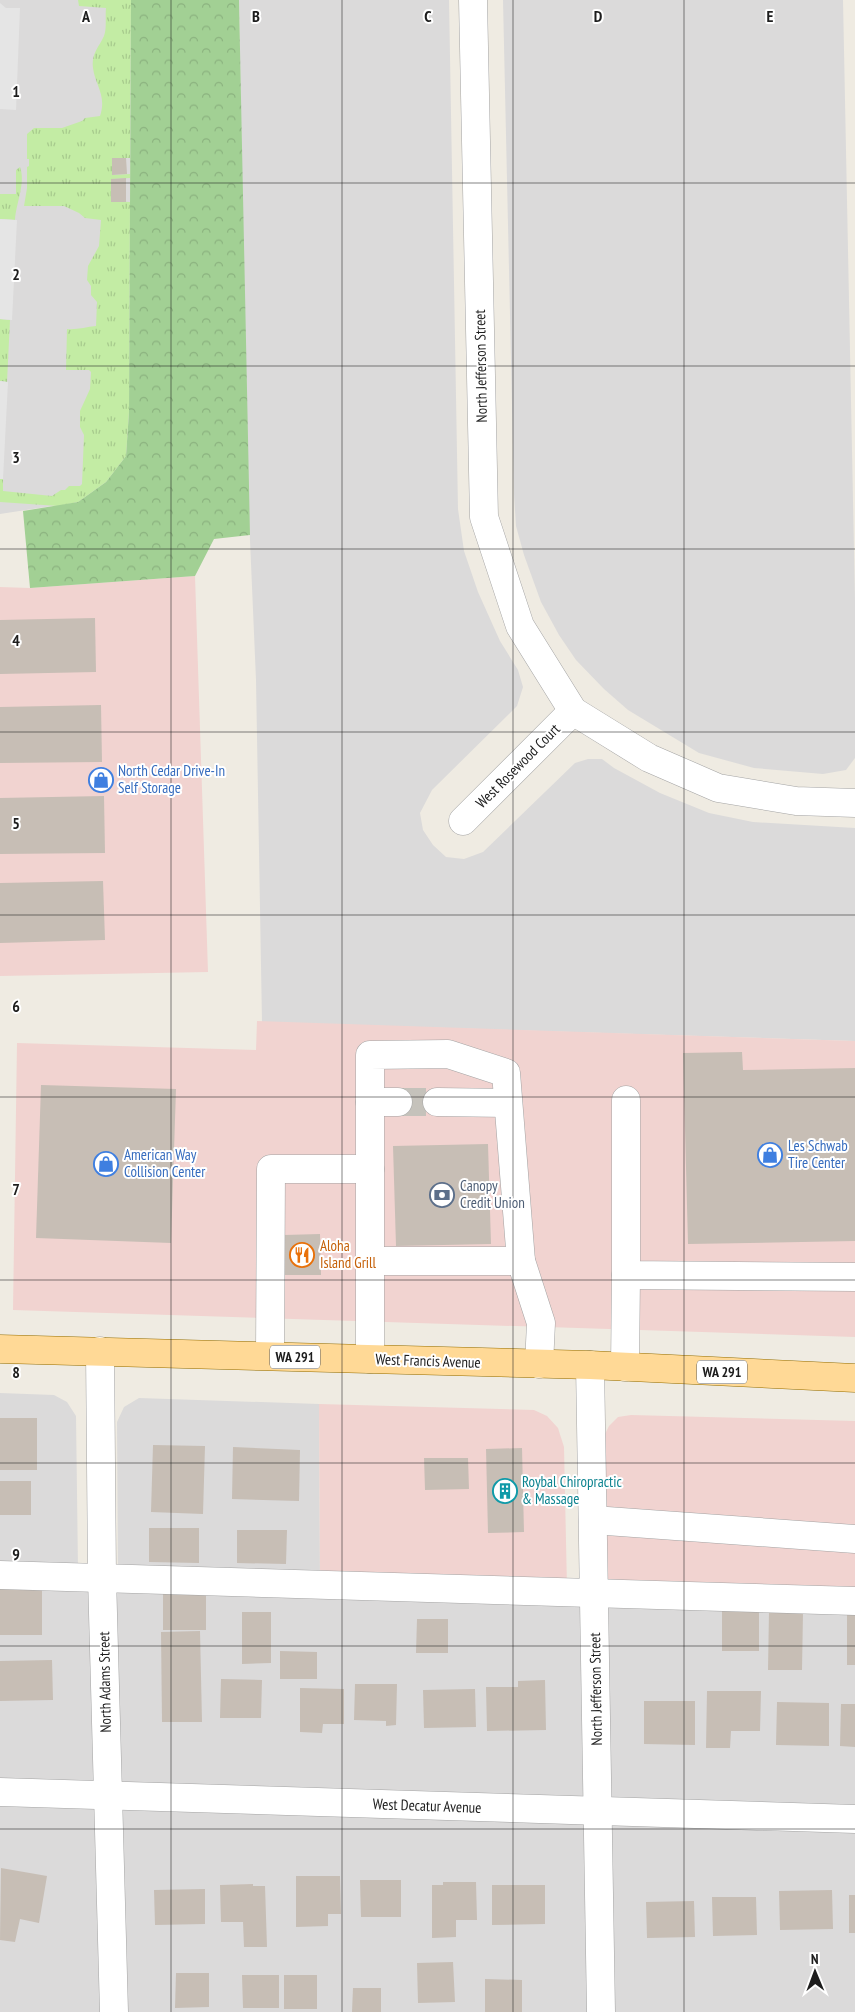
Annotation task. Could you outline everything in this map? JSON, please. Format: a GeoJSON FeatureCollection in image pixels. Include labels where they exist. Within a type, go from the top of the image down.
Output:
{"type":"FeatureCollection","features":[{"type":"Feature","properties":{"kind":"main road","name":"West Francis Avenue"},"geometry":{"type":"LineString","coordinates":[[0,1349],[590,1365],[855,1378]]}},
{"type":"Feature","properties":{"kind":"street","name":"North Jefferson Street"},"geometry":{"type":"LineString","coordinates":[[473,0],[484,517],[520,626],[573,711]]}},
{"type":"Feature","properties":{"kind":"street"},"geometry":{"type":"LineString","coordinates":[[573,711],[649,758],[718,788],[796,801],[855,804]]}},
{"type":"Feature","properties":{"kind":"street","name":"West Rosewood Court"},"geometry":{"type":"LineString","coordinates":[[463,821],[573,711]]}},
{"type":"Feature","properties":{"kind":"street"},"geometry":{"type":"LineString","coordinates":[[370,1359],[370,1055],[448,1054],[506,1072],[521,1261],[541,1324],[539,1364]]}},
{"type":"Feature","properties":{"kind":"street"},"geometry":{"type":"LineString","coordinates":[[625,1367],[626,1100]]}},
{"type":"Feature","properties":{"kind":"street"},"geometry":{"type":"LineString","coordinates":[[370,1102],[398,1102]]}},
{"type":"Feature","properties":{"kind":"street"},"geometry":{"type":"LineString","coordinates":[[437,1102],[508,1103]]}},
{"type":"Feature","properties":{"kind":"street"},"geometry":{"type":"LineString","coordinates":[[270,1356],[271,1169],[370,1169]]}},
{"type":"Feature","properties":{"kind":"street"},"geometry":{"type":"LineString","coordinates":[[370,1261],[521,1261]]}},
{"type":"Feature","properties":{"kind":"street"},"geometry":{"type":"LineString","coordinates":[[626,1275],[855,1277]]}},
{"type":"Feature","properties":{"kind":"street","name":"North Adams Street"},"geometry":{"type":"LineString","coordinates":[[100,1352],[102,1577],[114,2012]]}},
{"type":"Feature","properties":{"kind":"street","name":"North Jefferson Street"},"geometry":{"type":"LineString","coordinates":[[590,1365],[601,2012]]}},
{"type":"Feature","properties":{"kind":"street"},"geometry":{"type":"LineString","coordinates":[[593,1520],[855,1539]]}},
{"type":"Feature","properties":{"kind":"street"},"geometry":{"type":"LineString","coordinates":[[0,1575],[855,1601]]}},
{"type":"Feature","properties":{"kind":"street","name":"West Decatur Avenue"},"geometry":{"type":"LineString","coordinates":[[0,1792],[855,1819]]}},
{"type":"Feature","properties":{"kind":"shaded area"},"geometry":{"type":"Polygon","coordinates":[[[0,0],[131,0],[129,412],[78,502],[0,514],[0,0]]]}},
{"type":"Feature","properties":{"kind":"shaded area"},"geometry":{"type":"Polygon","coordinates":[[[239,0],[449,0],[458,509],[464,551],[478,592],[500,641],[518,670],[523,687],[517,706],[432,790],[420,813],[423,830],[433,845],[446,857],[464,859],[483,852],[575,763],[588,759],[602,759],[614,768],[660,793],[709,813],[753,822],[855,828],[855,1041],[262,1022],[256,680],[247,470],[239,0]]]}},
{"type":"Feature","properties":{"kind":"shaded area"},"geometry":{"type":"Polygon","coordinates":[[[503,0],[843,0],[855,601],[855,758],[846,770],[823,774],[754,768],[699,753],[628,710],[604,689],[576,660],[559,635],[541,602],[516,526],[514,495],[503,0]]]}},
{"type":"Feature","properties":{"kind":"shaded area"},"geometry":{"type":"Polygon","coordinates":[[[0,3],[6,8],[20,8],[16,110],[0,109],[0,3]]]}},
{"type":"Feature","properties":{"kind":"shaded area"},"geometry":{"type":"Polygon","coordinates":[[[0,219],[17,220],[12,320],[0,319],[0,219]]]}},
{"type":"Feature","properties":{"kind":"shaded area"},"geometry":{"type":"Polygon","coordinates":[[[0,381],[8,382],[3,479],[0,479],[0,381]]]}},
{"type":"Feature","properties":{"kind":"shaded area","name":"North Cedar Drive-In Self Storage"},"geometry":{"type":"Polygon","coordinates":[[[195,576],[208,972],[0,976],[0,587],[30,588],[195,576]]]}},
{"type":"Feature","properties":{"kind":"shaded area"},"geometry":{"type":"Polygon","coordinates":[[[257,1021],[855,1041],[855,1337],[13,1310],[17,1043],[256,1050],[257,1021]]]}},
{"type":"Feature","properties":{"kind":"shaded area"},"geometry":{"type":"Polygon","coordinates":[[[0,1393],[54,1395],[67,1402],[76,1416],[78,1569],[118,1572],[117,1422],[124,1407],[139,1398],[319,1404],[320,1579],[855,1596],[855,2012],[0,2012],[0,1393]]]}},
{"type":"Feature","properties":{"kind":"shaded area"},"geometry":{"type":"Polygon","coordinates":[[[319,1404],[534,1410],[547,1416],[558,1428],[564,1447],[567,1588],[320,1579],[319,1404]]]}},
{"type":"Feature","properties":{"kind":"shaded area"},"geometry":{"type":"Polygon","coordinates":[[[631,1415],[855,1421],[855,1596],[606,1588],[603,1438],[609,1426],[618,1417],[631,1415]]]}},
{"type":"Feature","properties":{"kind":"green space"},"geometry":{"type":"Polygon","coordinates":[[[78,0],[131,0],[130,158],[112,158],[112,175],[130,174],[130,178],[112,179],[111,201],[130,202],[129,412],[126,456],[106,482],[78,502],[58,506],[0,502],[0,479],[3,479],[3,491],[52,496],[69,486],[80,486],[82,484],[84,435],[80,427],[80,411],[90,389],[91,372],[89,370],[66,370],[67,329],[96,326],[97,302],[91,295],[91,286],[87,280],[88,266],[99,246],[101,220],[85,218],[64,206],[24,206],[27,188],[27,167],[29,166],[29,159],[27,159],[27,134],[34,128],[62,128],[82,121],[85,118],[100,116],[102,109],[101,96],[94,74],[93,63],[94,55],[105,33],[106,8],[79,6],[78,0]]]}},
{"type":"Feature","properties":{"kind":"green space"},"geometry":{"type":"Polygon","coordinates":[[[131,0],[239,0],[250,535],[214,539],[195,576],[30,588],[23,511],[78,502],[106,482],[126,456],[129,412],[131,0]]]}},
{"type":"Feature","properties":{"kind":"green space"},"geometry":{"type":"Polygon","coordinates":[[[20,167],[22,180],[15,220],[0,219],[0,194],[16,194],[16,170],[20,167]]]}},
{"type":"Feature","properties":{"kind":"green space"},"geometry":{"type":"Polygon","coordinates":[[[0,319],[10,320],[7,382],[0,381],[0,319]]]}},
{"type":"Feature","properties":{"kind":"building"},"geometry":{"type":"Polygon","coordinates":[[[112,158],[126,158],[127,174],[112,175],[112,158]]]}},
{"type":"Feature","properties":{"kind":"building"},"geometry":{"type":"Polygon","coordinates":[[[126,178],[126,202],[111,202],[111,179],[126,178]]]}},
{"type":"Feature","properties":{"kind":"building"},"geometry":{"type":"Polygon","coordinates":[[[95,618],[96,672],[0,674],[0,620],[95,618]]]}},
{"type":"Feature","properties":{"kind":"building"},"geometry":{"type":"Polygon","coordinates":[[[101,705],[102,762],[0,763],[0,707],[101,705]]]}},
{"type":"Feature","properties":{"kind":"building"},"geometry":{"type":"Polygon","coordinates":[[[104,796],[105,853],[0,854],[0,798],[104,796]]]}},
{"type":"Feature","properties":{"kind":"building"},"geometry":{"type":"Polygon","coordinates":[[[103,881],[105,940],[0,943],[0,883],[103,881]]]}},
{"type":"Feature","properties":{"kind":"building","name":"Les Schwab Tire Center"},"geometry":{"type":"Polygon","coordinates":[[[742,1052],[743,1070],[855,1068],[855,1241],[688,1244],[683,1053],[742,1052]]]}},
{"type":"Feature","properties":{"kind":"building","name":"American Way Collision Center"},"geometry":{"type":"Polygon","coordinates":[[[41,1085],[176,1089],[171,1243],[36,1238],[41,1085]]]}},
{"type":"Feature","properties":{"kind":"building","name":"Canopy Credit Union"},"geometry":{"type":"Polygon","coordinates":[[[488,1144],[491,1244],[396,1246],[393,1146],[488,1144]]]}},
{"type":"Feature","properties":{"kind":"building","name":"Aloha Island Grill"},"geometry":{"type":"Polygon","coordinates":[[[320,1234],[321,1275],[284,1275],[284,1235],[320,1234]]]}},
{"type":"Feature","properties":{"kind":"building"},"geometry":{"type":"Polygon","coordinates":[[[0,1418],[37,1418],[37,1470],[0,1470],[0,1418]]]}},
{"type":"Feature","properties":{"kind":"building"},"geometry":{"type":"Polygon","coordinates":[[[153,1445],[205,1446],[203,1514],[151,1512],[153,1445]]]}},
{"type":"Feature","properties":{"kind":"building"},"geometry":{"type":"Polygon","coordinates":[[[233,1447],[300,1450],[299,1501],[232,1499],[233,1447]]]}},
{"type":"Feature","properties":{"kind":"building","name":"Roybal Chiropractic & Massage"},"geometry":{"type":"Polygon","coordinates":[[[522,1448],[524,1532],[488,1533],[486,1449],[522,1448]]]}},
{"type":"Feature","properties":{"kind":"building"},"geometry":{"type":"Polygon","coordinates":[[[424,1458],[468,1458],[469,1489],[425,1490],[424,1458]]]}},
{"type":"Feature","properties":{"kind":"building"},"geometry":{"type":"Polygon","coordinates":[[[0,1481],[31,1481],[31,1515],[0,1515],[0,1481]]]}},
{"type":"Feature","properties":{"kind":"building"},"geometry":{"type":"Polygon","coordinates":[[[149,1528],[199,1528],[199,1563],[149,1562],[149,1528]]]}},
{"type":"Feature","properties":{"kind":"building"},"geometry":{"type":"Polygon","coordinates":[[[237,1530],[287,1530],[286,1564],[237,1563],[237,1530]]]}},
{"type":"Feature","properties":{"kind":"building"},"geometry":{"type":"Polygon","coordinates":[[[0,1584],[42,1584],[42,1635],[0,1635],[0,1584]]]}},
{"type":"Feature","properties":{"kind":"building"},"geometry":{"type":"Polygon","coordinates":[[[163,1591],[206,1591],[206,1630],[163,1630],[163,1591]]]}},
{"type":"Feature","properties":{"kind":"building"},"geometry":{"type":"Polygon","coordinates":[[[722,1610],[759,1610],[759,1651],[722,1651],[722,1610]]]}},
{"type":"Feature","properties":{"kind":"building"},"geometry":{"type":"Polygon","coordinates":[[[769,1611],[803,1612],[802,1670],[768,1670],[769,1611]]]}},
{"type":"Feature","properties":{"kind":"building"},"geometry":{"type":"Polygon","coordinates":[[[242,1612],[271,1612],[271,1663],[242,1664],[242,1612]]]}},
{"type":"Feature","properties":{"kind":"building"},"geometry":{"type":"Polygon","coordinates":[[[847,1615],[855,1615],[855,1665],[847,1665],[847,1615]]]}},
{"type":"Feature","properties":{"kind":"building"},"geometry":{"type":"Polygon","coordinates":[[[417,1619],[448,1619],[448,1653],[416,1653],[417,1619]]]}},
{"type":"Feature","properties":{"kind":"building"},"geometry":{"type":"Polygon","coordinates":[[[200,1631],[202,1722],[162,1722],[161,1632],[200,1631]]]}},
{"type":"Feature","properties":{"kind":"building"},"geometry":{"type":"Polygon","coordinates":[[[280,1651],[317,1652],[317,1679],[280,1679],[280,1651]]]}},
{"type":"Feature","properties":{"kind":"building"},"geometry":{"type":"Polygon","coordinates":[[[52,1660],[53,1700],[0,1701],[0,1661],[52,1660]]]}},
{"type":"Feature","properties":{"kind":"building"},"geometry":{"type":"Polygon","coordinates":[[[221,1679],[262,1680],[261,1718],[220,1718],[221,1679]]]}},
{"type":"Feature","properties":{"kind":"building"},"geometry":{"type":"Polygon","coordinates":[[[545,1680],[546,1730],[487,1731],[486,1687],[518,1687],[518,1681],[545,1680]]]}},
{"type":"Feature","properties":{"kind":"building"},"geometry":{"type":"Polygon","coordinates":[[[355,1684],[397,1684],[396,1725],[386,1726],[386,1721],[354,1720],[355,1684]]]}},
{"type":"Feature","properties":{"kind":"building"},"geometry":{"type":"Polygon","coordinates":[[[300,1688],[344,1689],[344,1724],[323,1724],[322,1733],[300,1732],[300,1688]]]}},
{"type":"Feature","properties":{"kind":"building"},"geometry":{"type":"Polygon","coordinates":[[[475,1689],[476,1727],[424,1728],[423,1690],[475,1689]]]}},
{"type":"Feature","properties":{"kind":"building"},"geometry":{"type":"Polygon","coordinates":[[[707,1691],[761,1691],[760,1731],[731,1731],[730,1748],[706,1748],[707,1691]]]}},
{"type":"Feature","properties":{"kind":"building"},"geometry":{"type":"Polygon","coordinates":[[[644,1701],[695,1701],[695,1745],[644,1744],[644,1701]]]}},
{"type":"Feature","properties":{"kind":"building"},"geometry":{"type":"Polygon","coordinates":[[[777,1702],[829,1703],[829,1746],[776,1745],[777,1702]]]}},
{"type":"Feature","properties":{"kind":"building"},"geometry":{"type":"Polygon","coordinates":[[[841,1704],[855,1704],[855,1747],[840,1746],[841,1704]]]}},
{"type":"Feature","properties":{"kind":"building"},"geometry":{"type":"Polygon","coordinates":[[[1,1868],[47,1876],[39,1923],[20,1919],[15,1942],[0,1940],[1,1868]]]}},
{"type":"Feature","properties":{"kind":"building"},"geometry":{"type":"Polygon","coordinates":[[[296,1876],[340,1876],[341,1914],[328,1914],[328,1926],[296,1927],[296,1876]]]}},
{"type":"Feature","properties":{"kind":"building"},"geometry":{"type":"Polygon","coordinates":[[[360,1880],[401,1880],[401,1917],[361,1917],[360,1880]]]}},
{"type":"Feature","properties":{"kind":"building"},"geometry":{"type":"Polygon","coordinates":[[[443,1882],[476,1882],[477,1920],[456,1920],[456,1937],[432,1938],[432,1885],[443,1885],[443,1882]]]}},
{"type":"Feature","properties":{"kind":"building"},"geometry":{"type":"Polygon","coordinates":[[[253,1884],[253,1886],[265,1886],[267,1947],[244,1947],[243,1922],[221,1922],[220,1885],[253,1884]]]}},
{"type":"Feature","properties":{"kind":"building"},"geometry":{"type":"Polygon","coordinates":[[[492,1885],[545,1885],[545,1924],[492,1925],[492,1885]]]}},
{"type":"Feature","properties":{"kind":"building"},"geometry":{"type":"Polygon","coordinates":[[[205,1889],[205,1924],[155,1925],[154,1890],[205,1889]]]}},
{"type":"Feature","properties":{"kind":"building"},"geometry":{"type":"Polygon","coordinates":[[[832,1890],[833,1929],[780,1930],[779,1891],[832,1890]]]}},
{"type":"Feature","properties":{"kind":"building"},"geometry":{"type":"Polygon","coordinates":[[[849,1895],[855,1895],[855,1933],[849,1933],[849,1895]]]}},
{"type":"Feature","properties":{"kind":"building"},"geometry":{"type":"Polygon","coordinates":[[[712,1897],[756,1897],[757,1935],[713,1936],[712,1897]]]}},
{"type":"Feature","properties":{"kind":"building"},"geometry":{"type":"Polygon","coordinates":[[[694,1901],[695,1937],[647,1938],[646,1902],[694,1901]]]}},
{"type":"Feature","properties":{"kind":"building"},"geometry":{"type":"Polygon","coordinates":[[[453,1962],[455,2002],[418,2003],[417,1963],[453,1962]]]}},
{"type":"Feature","properties":{"kind":"building"},"geometry":{"type":"Polygon","coordinates":[[[176,1973],[209,1973],[209,2007],[175,2008],[176,1973]]]}},
{"type":"Feature","properties":{"kind":"building"},"geometry":{"type":"Polygon","coordinates":[[[242,1975],[279,1975],[279,2008],[243,2008],[242,1975]]]}},
{"type":"Feature","properties":{"kind":"building"},"geometry":{"type":"Polygon","coordinates":[[[284,1975],[317,1975],[317,2009],[284,2009],[284,1975]]]}},
{"type":"Feature","properties":{"kind":"building"},"geometry":{"type":"Polygon","coordinates":[[[485,1979],[522,1980],[522,2012],[485,2012],[485,1979]]]}},
{"type":"Feature","properties":{"kind":"building"},"geometry":{"type":"Polygon","coordinates":[[[353,1988],[381,1988],[381,2012],[352,2012],[353,1988]]]}},
{"type":"Feature","properties":{"kind":"tunnel"},"geometry":{"type":"LineString","coordinates":[[398,1102],[437,1102]]}},
{"type":"Feature","properties":{"kind":"place","name":"North Cedar Drive-In Self Storage"},"geometry":{"type":"Point","coordinates":[101,780]}},
{"type":"Feature","properties":{"kind":"place","name":"Les Schwab Tire Center"},"geometry":{"type":"Point","coordinates":[770,1155]}},
{"type":"Feature","properties":{"kind":"place","name":"American Way Collision Center"},"geometry":{"type":"Point","coordinates":[106,1164]}},
{"type":"Feature","properties":{"kind":"place","name":"Canopy Credit Union"},"geometry":{"type":"Point","coordinates":[442,1195]}},
{"type":"Feature","properties":{"kind":"place","name":"Aloha Island Grill"},"geometry":{"type":"Point","coordinates":[302,1255]}},
{"type":"Feature","properties":{"kind":"place","name":"Roybal Chiropractic & Massage"},"geometry":{"type":"Point","coordinates":[505,1491]}}]}
